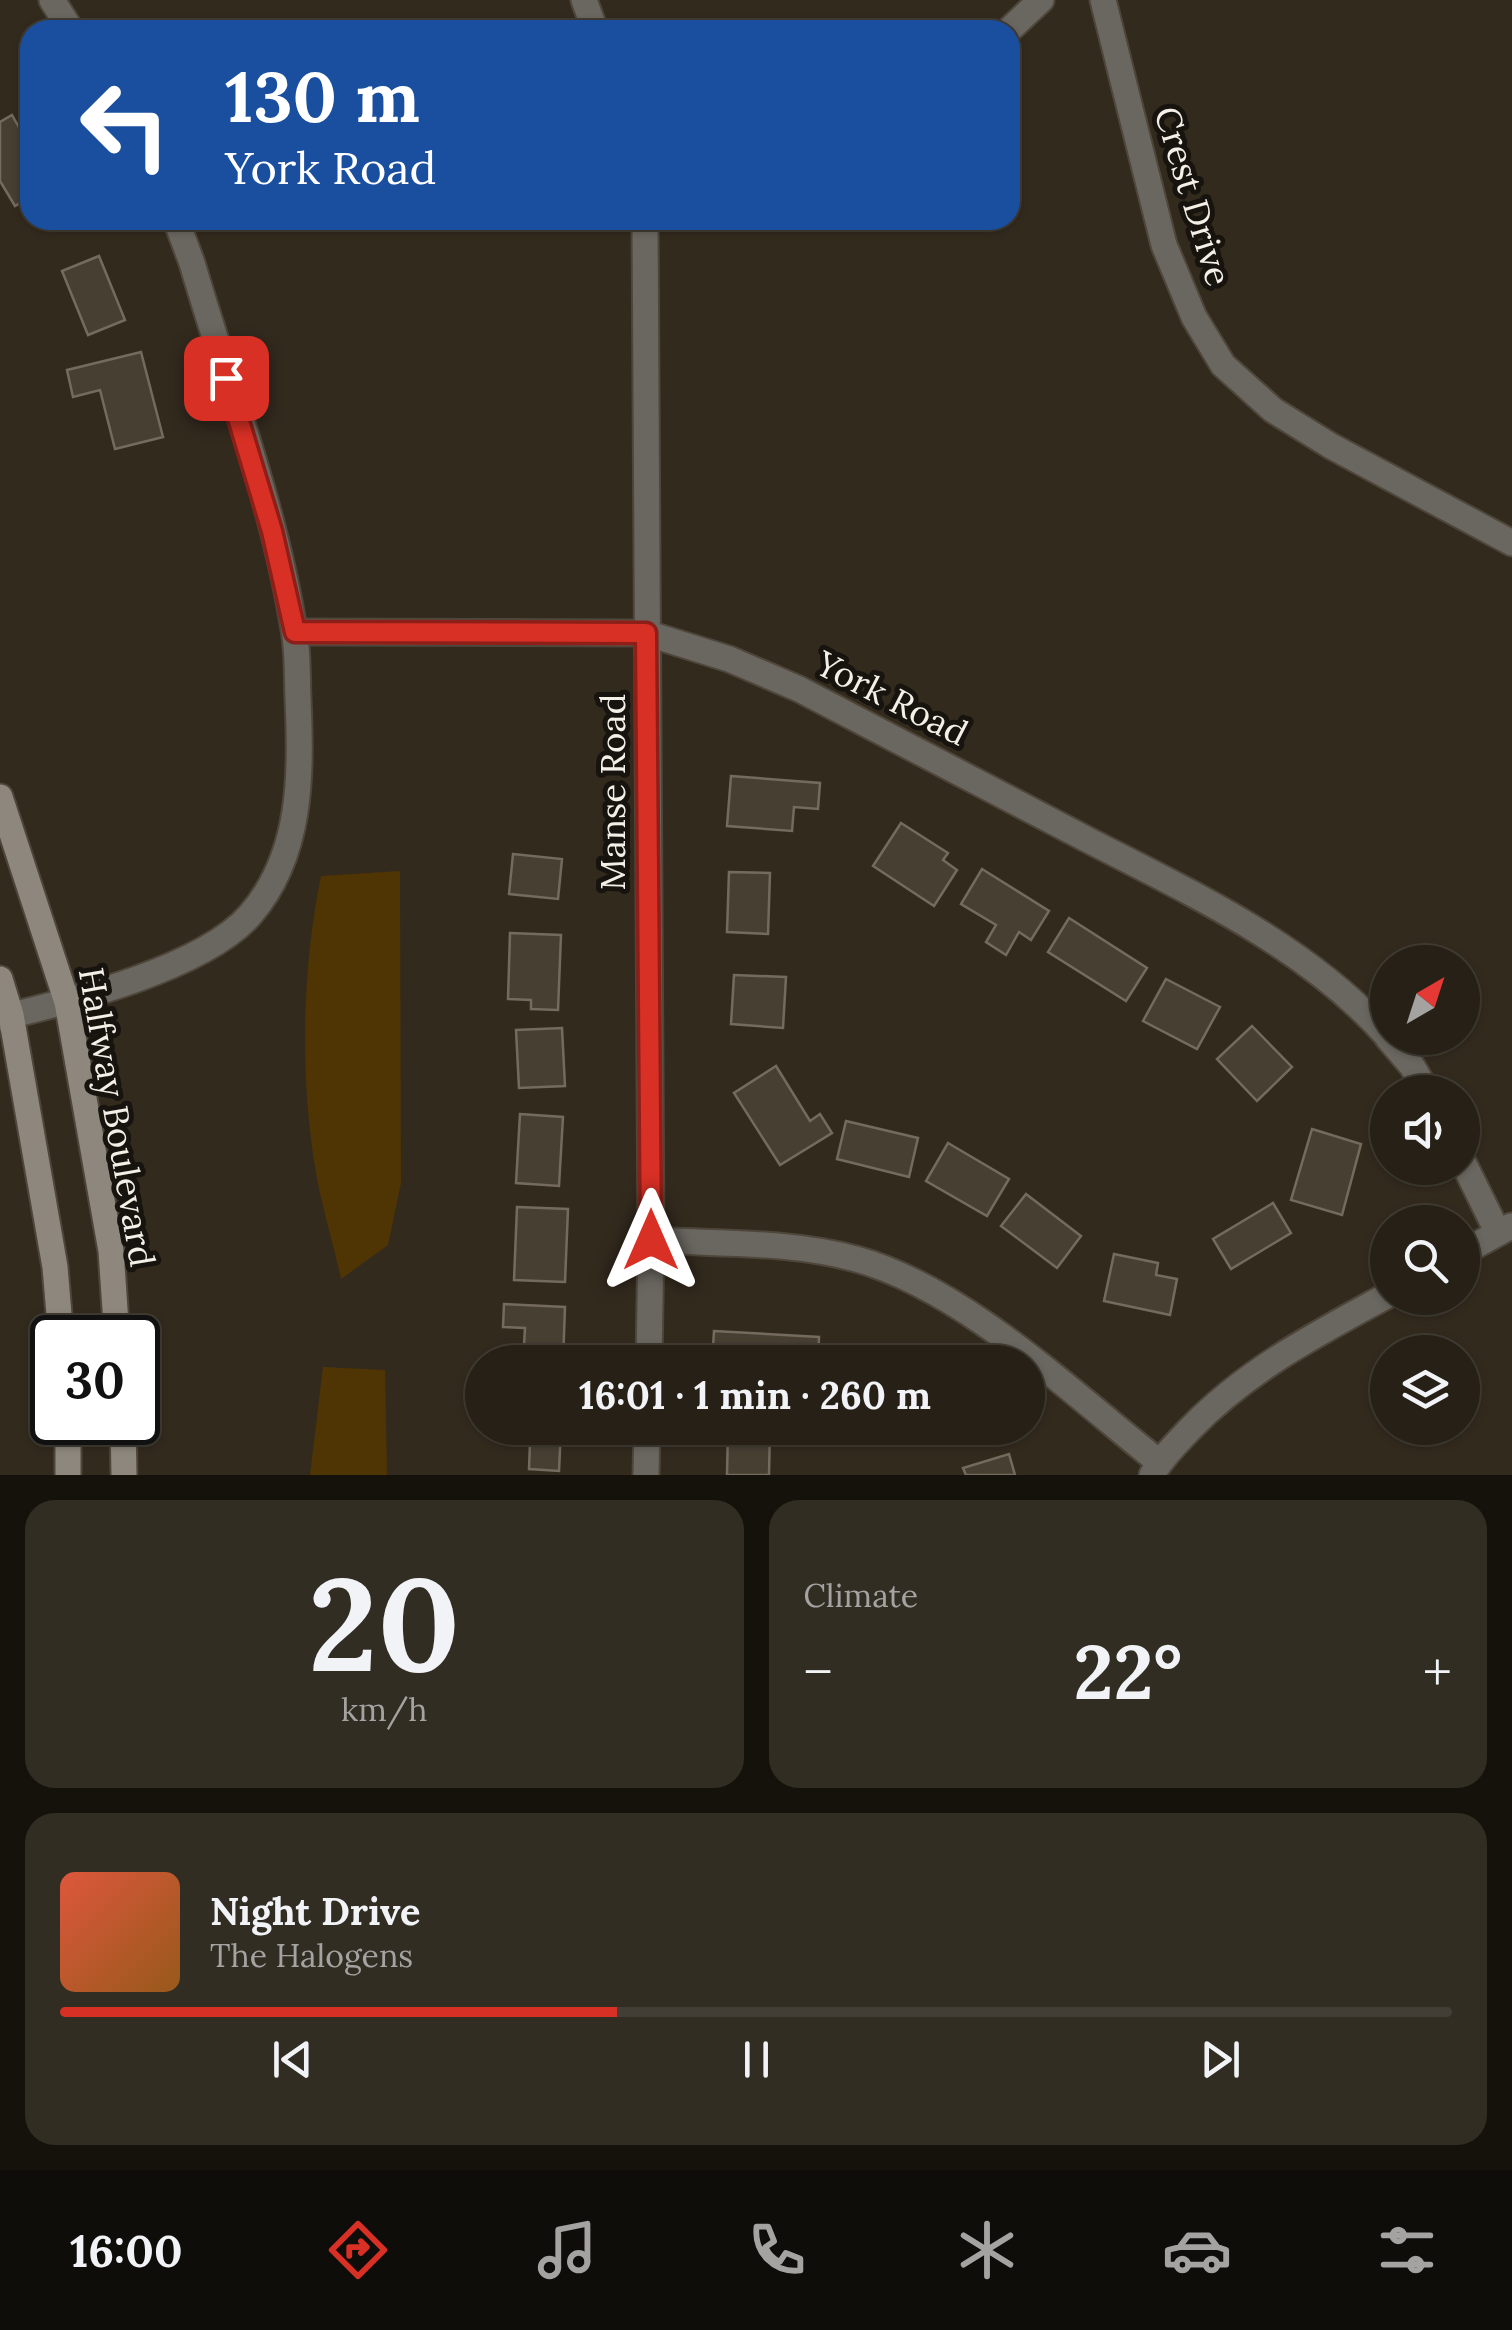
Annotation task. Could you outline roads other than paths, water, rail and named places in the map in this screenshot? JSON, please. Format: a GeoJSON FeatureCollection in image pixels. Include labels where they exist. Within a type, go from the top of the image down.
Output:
{"type":"FeatureCollection","features":[{"type":"Feature","properties":{"kind":"main road","name":"Halfway Boulevard"},"geometry":{"type":"LineString","coordinates":[[0,797],[67,1002],[111,1251],[115,1315]]}},
{"type":"Feature","properties":{"kind":"main road"},"geometry":{"type":"LineString","coordinates":[[0,980],[55,1267],[59,1315]]}},
{"type":"Feature","properties":{"kind":"main road"},"geometry":{"type":"LineString","coordinates":[[68,1445],[68,1475]]}},
{"type":"Feature","properties":{"kind":"main road"},"geometry":{"type":"LineString","coordinates":[[123,1445],[124,1475]]}},
{"type":"Feature","properties":{"kind":"street"},"geometry":{"type":"LineString","coordinates":[[1020,20],[1041,0]]}},
{"type":"Feature","properties":{"kind":"street","name":"Crest Drive"},"geometry":{"type":"LineString","coordinates":[[1103,0],[1164,245],[1194,318],[1223,364],[1273,410],[1512,543]]}},
{"type":"Feature","properties":{"kind":"street"},"geometry":{"type":"LineString","coordinates":[[6,1016],[67,1002],[176,963],[222,940],[251,914],[282,865],[296,819],[300,748],[295,632],[272,531],[179,230]]}},
{"type":"Feature","properties":{"kind":"street","name":"Manse Road"},"geometry":{"type":"LineString","coordinates":[[648,230],[649,1345]]}},
{"type":"Feature","properties":{"kind":"street","name":"York Road"},"geometry":{"type":"LineString","coordinates":[[295,632],[646,633],[730,659],[799,689],[1231,914],[1317,972],[1370,1017]]}},
{"type":"Feature","properties":{"kind":"street"},"geometry":{"type":"LineString","coordinates":[[1478,1185],[1505,1229],[1480,1243]]}},
{"type":"Feature","properties":{"kind":"street"},"geometry":{"type":"LineString","coordinates":[[651,1240],[812,1249],[860,1260],[912,1282],[1004,1340],[1156,1468],[1222,1397],[1270,1360],[1370,1305]]}},
{"type":"Feature","properties":{"kind":"street"},"geometry":{"type":"LineString","coordinates":[[646,1475],[647,1445]]}}]}
